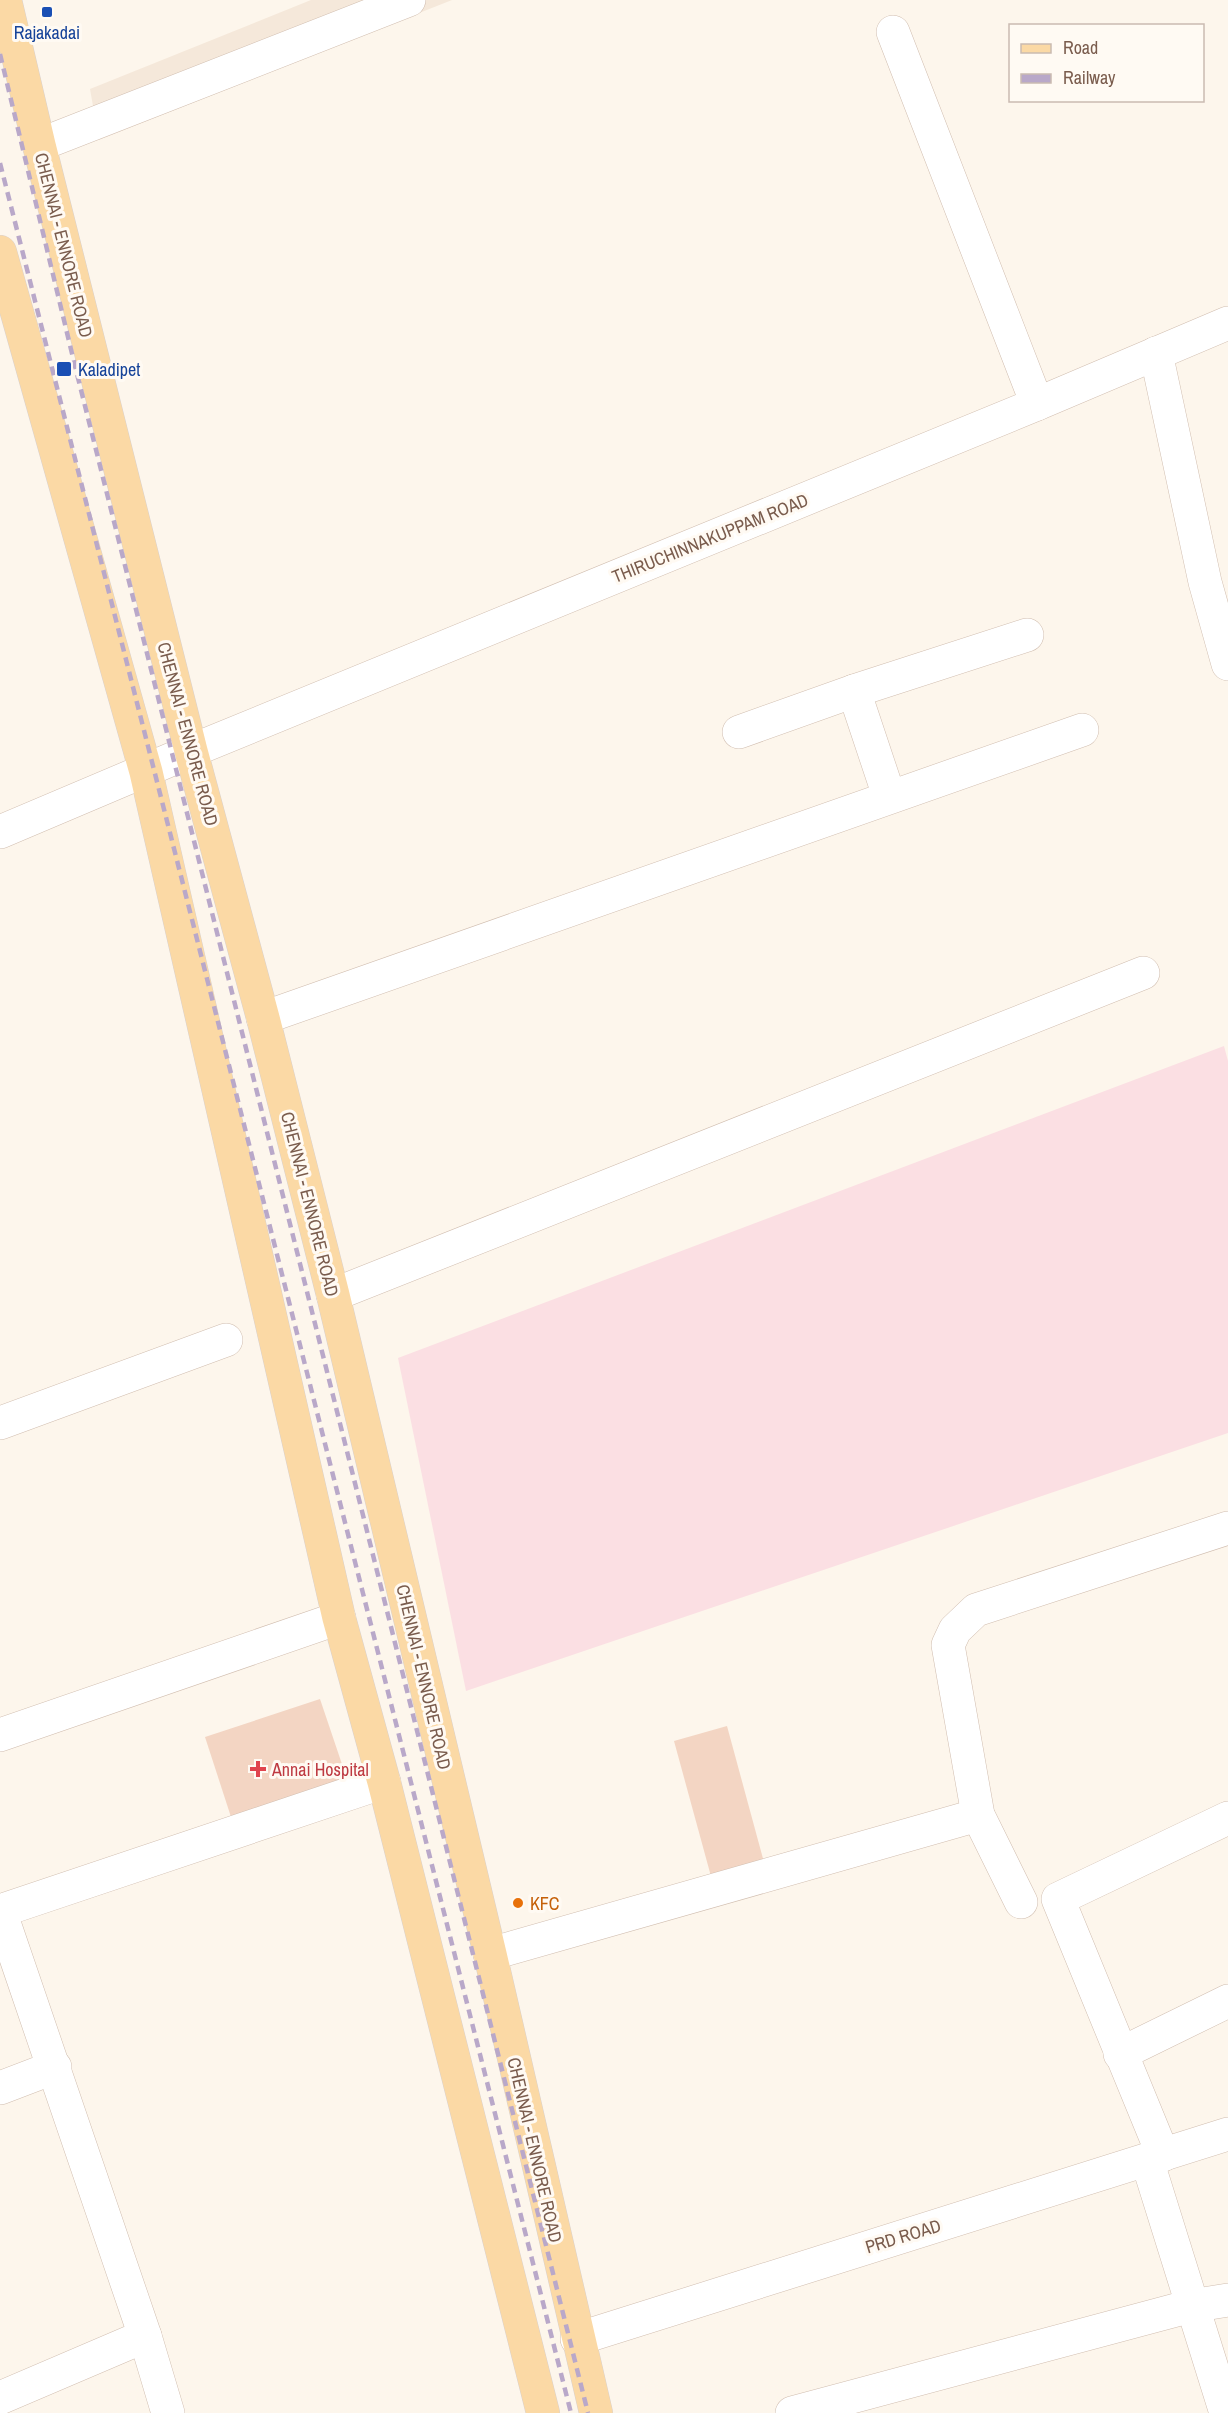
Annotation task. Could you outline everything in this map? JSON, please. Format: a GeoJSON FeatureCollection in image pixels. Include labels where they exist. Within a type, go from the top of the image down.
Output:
{"type":"FeatureCollection","features":[{"type":"Feature","properties":{"kind":"main road","name":"CHENNAI - ENNORE ROAD"},"geometry":{"type":"LineString","coordinates":[[5,0],[39,146],[192,751],[333,1295],[490,1954],[577,2339],[596,2413]]}},
{"type":"Feature","properties":{"kind":"main road"},"geometry":{"type":"LineString","coordinates":[[0,252],[146,772],[339,1618],[384,1782],[543,2413]]}},
{"type":"Feature","properties":{"kind":"street"},"geometry":{"type":"LineString","coordinates":[[39,146],[409,0]]}},
{"type":"Feature","properties":{"kind":"street"},"geometry":{"type":"LineString","coordinates":[[893,32],[1037,404]]}},
{"type":"Feature","properties":{"kind":"street","name":"THIRUCHINNAKUPPAM ROAD"},"geometry":{"type":"LineString","coordinates":[[0,832],[1228,323]]}},
{"type":"Feature","properties":{"kind":"street"},"geometry":{"type":"LineString","coordinates":[[1156,353],[1216,578],[1228,664]]}},
{"type":"Feature","properties":{"kind":"street"},"geometry":{"type":"LineString","coordinates":[[739,732],[854,691],[1027,635]]}},
{"type":"Feature","properties":{"kind":"street"},"geometry":{"type":"LineString","coordinates":[[854,691],[889,796]]}},
{"type":"Feature","properties":{"kind":"street"},"geometry":{"type":"LineString","coordinates":[[263,1018],[1082,730]]}},
{"type":"Feature","properties":{"kind":"street"},"geometry":{"type":"LineString","coordinates":[[333,1295],[1143,974]]}},
{"type":"Feature","properties":{"kind":"street"},"geometry":{"type":"LineString","coordinates":[[0,1424],[226,1340]]}},
{"type":"Feature","properties":{"kind":"street"},"geometry":{"type":"LineString","coordinates":[[1021,1902],[978,1815],[948,1645],[955,1630],[976,1610],[1228,1528]]}},
{"type":"Feature","properties":{"kind":"street"},"geometry":{"type":"LineString","coordinates":[[0,1736],[339,1618]]}},
{"type":"Feature","properties":{"kind":"street"},"geometry":{"type":"LineString","coordinates":[[168,2413],[55,2067],[0,1911],[384,1782]]}},
{"type":"Feature","properties":{"kind":"street"},"geometry":{"type":"LineString","coordinates":[[490,1954],[978,1815]]}},
{"type":"Feature","properties":{"kind":"street"},"geometry":{"type":"LineString","coordinates":[[1226,2413],[1191,2306],[1155,2157],[1120,2055],[1058,1899],[1228,1818]]}},
{"type":"Feature","properties":{"kind":"street"},"geometry":{"type":"LineString","coordinates":[[1120,2055],[1228,2001]]}},
{"type":"Feature","properties":{"kind":"street"},"geometry":{"type":"LineString","coordinates":[[0,2088],[55,2067]]}},
{"type":"Feature","properties":{"kind":"street","name":"PRD ROAD"},"geometry":{"type":"LineString","coordinates":[[577,2339],[1228,2134]]}},
{"type":"Feature","properties":{"kind":"street"},"geometry":{"type":"LineString","coordinates":[[792,2413],[1191,2306],[1228,2300]]}},
{"type":"Feature","properties":{"kind":"street"},"geometry":{"type":"LineString","coordinates":[[0,2398],[145,2337]]}},
{"type":"Feature","properties":{"kind":"shaded area"},"geometry":{"type":"Polygon","coordinates":[[[311,0],[452,0],[99,140],[90,89],[311,0]]]}},
{"type":"Feature","properties":{"kind":"shaded area"},"geometry":{"type":"Polygon","coordinates":[[[1224,1046],[1228,1061],[1228,1433],[466,1691],[398,1358],[1224,1046]]]}},
{"type":"Feature","properties":{"kind":"building"},"geometry":{"type":"Polygon","coordinates":[[[320,1699],[347,1779],[231,1817],[205,1737],[320,1699]]]}},
{"type":"Feature","properties":{"kind":"building"},"geometry":{"type":"Polygon","coordinates":[[[727,1726],[765,1866],[712,1880],[674,1741],[727,1726]]]}},
{"type":"Feature","properties":{"kind":"railway"},"geometry":{"type":"LineString","coordinates":[[0,54],[75,366],[588,2413]]}},
{"type":"Feature","properties":{"kind":"railway"},"geometry":{"type":"LineString","coordinates":[[0,163],[571,2413]]}},
{"type":"Feature","properties":{"kind":"place","name":"Rajakadai"},"geometry":{"type":"Point","coordinates":[47,12]}},
{"type":"Feature","properties":{"kind":"place","name":"Kaladipet"},"geometry":{"type":"Point","coordinates":[64,369]}},
{"type":"Feature","properties":{"kind":"place","name":"Annai Hospital"},"geometry":{"type":"Point","coordinates":[258,1769]}},
{"type":"Feature","properties":{"kind":"place","name":"KFC"},"geometry":{"type":"Point","coordinates":[518,1903]}}]}
